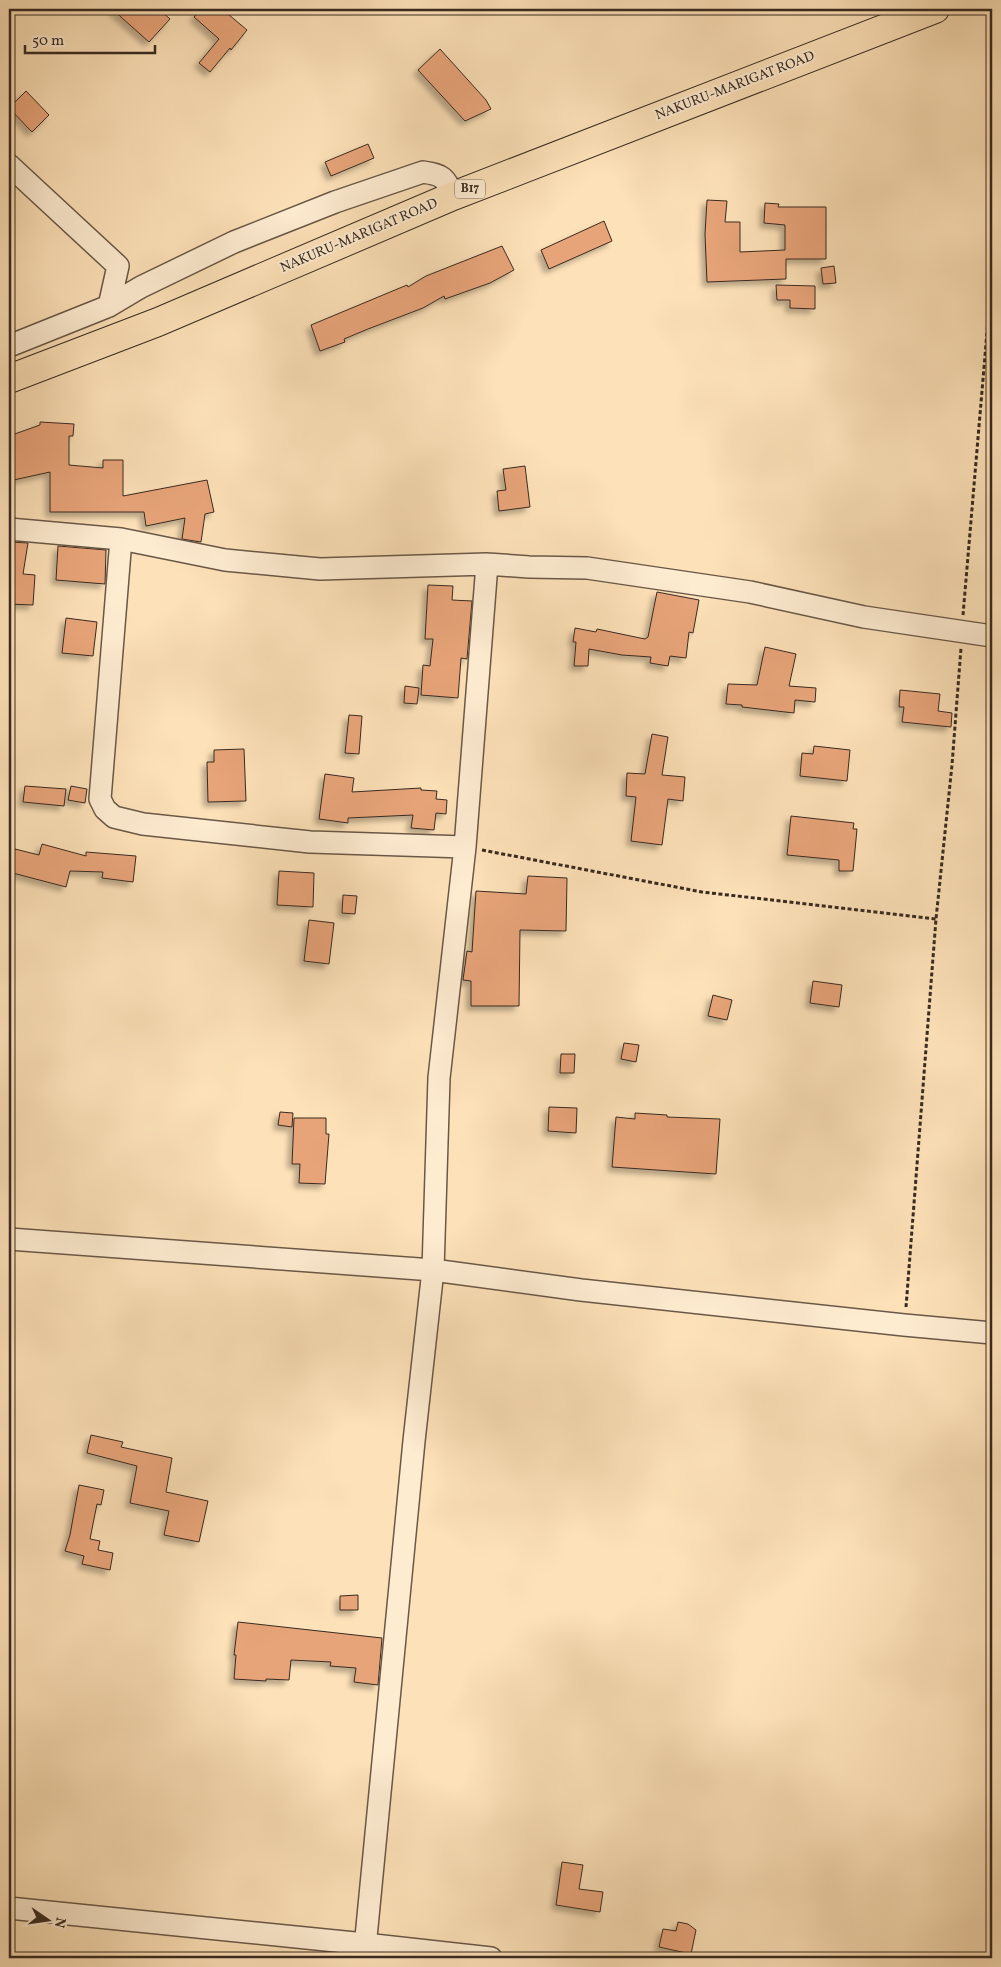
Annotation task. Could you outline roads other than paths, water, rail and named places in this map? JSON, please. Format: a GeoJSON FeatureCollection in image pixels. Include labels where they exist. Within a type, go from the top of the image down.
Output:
{"type":"FeatureCollection","features":[{"type":"Feature","properties":{"kind":"main road","name":"NAKURU-MARIGAT ROAD"},"geometry":{"type":"LineString","coordinates":[[9,379],[158,322],[453,196],[934,9]]}},
{"type":"Feature","properties":{"kind":"street"},"geometry":{"type":"LineString","coordinates":[[9,165],[141,287]]}},
{"type":"Feature","properties":{"kind":"street"},"geometry":{"type":"LineString","coordinates":[[9,346],[109,306],[141,287],[234,242],[335,202],[423,172],[438,174],[447,181],[453,196]]}},
{"type":"Feature","properties":{"kind":"street"},"geometry":{"type":"LineString","coordinates":[[109,306],[118,266]]}},
{"type":"Feature","properties":{"kind":"street"},"geometry":{"type":"LineString","coordinates":[[9,529],[121,539],[225,560],[320,569],[487,564],[586,568],[750,592],[864,617],[992,636]]}},
{"type":"Feature","properties":{"kind":"street"},"geometry":{"type":"LineString","coordinates":[[121,539],[100,799],[105,809],[114,818],[143,824],[310,842],[466,847]]}},
{"type":"Feature","properties":{"kind":"street"},"geometry":{"type":"LineString","coordinates":[[364,1951],[414,1441],[433,1270],[440,1078],[466,847],[487,564]]}},
{"type":"Feature","properties":{"kind":"street"},"geometry":{"type":"LineString","coordinates":[[9,1239],[433,1270],[581,1290],[992,1333]]}},
{"type":"Feature","properties":{"kind":"street"},"geometry":{"type":"LineString","coordinates":[[9,1908],[364,1951],[491,1958]]}}]}
